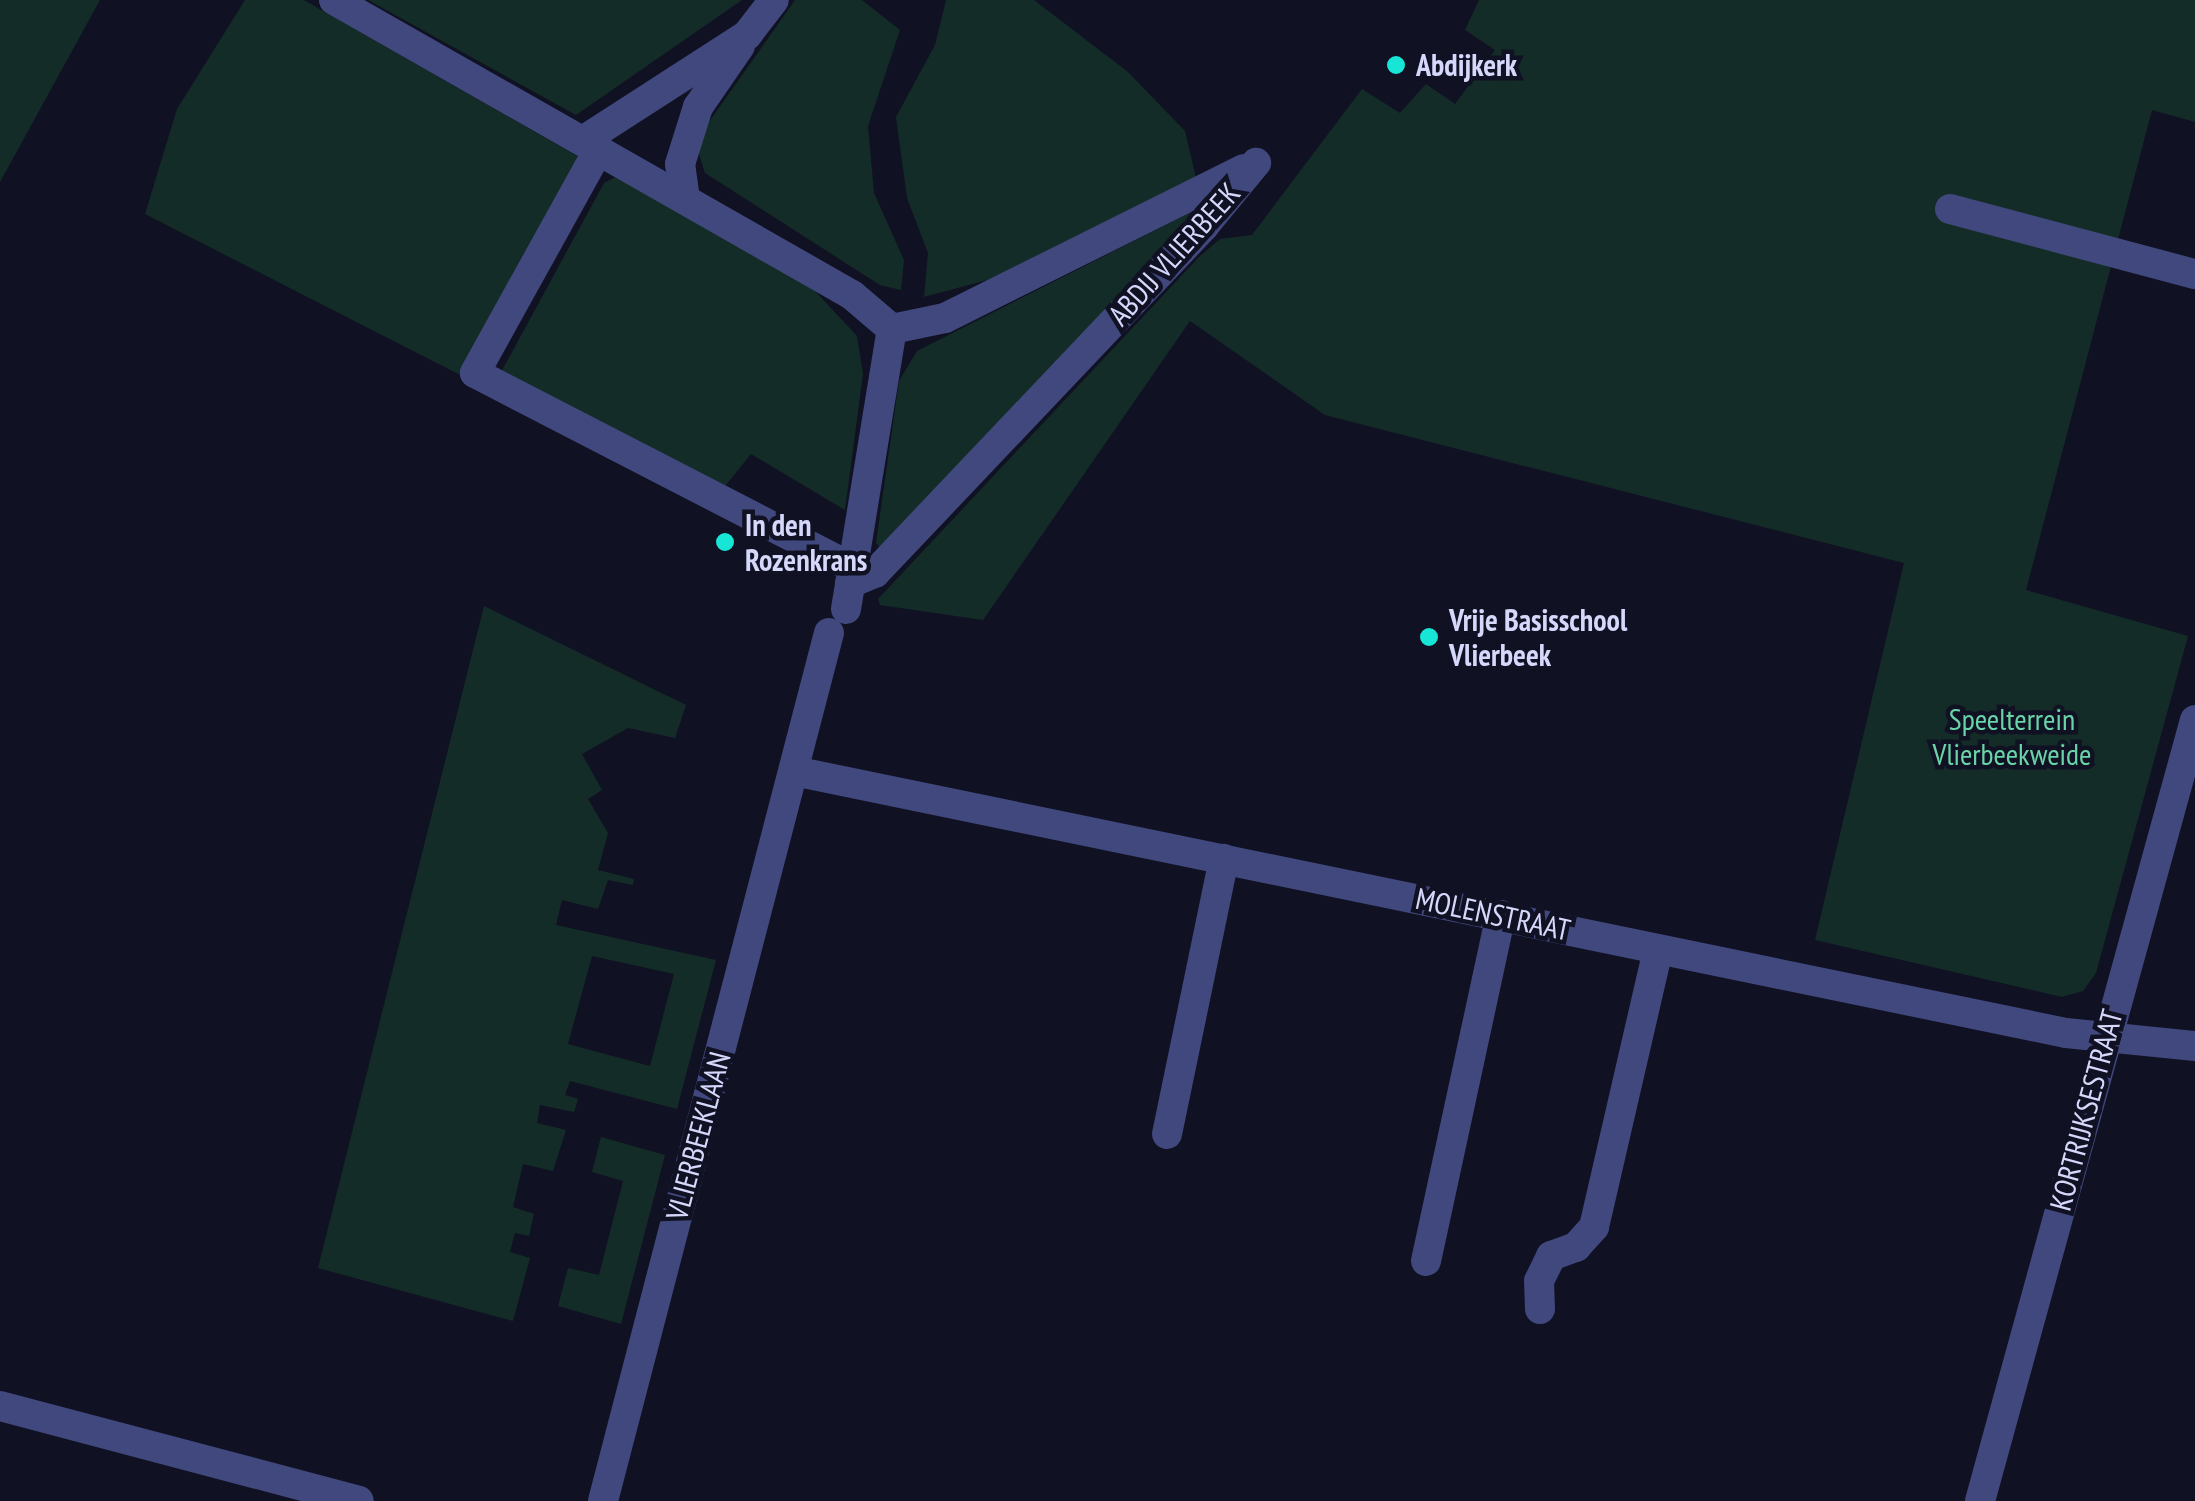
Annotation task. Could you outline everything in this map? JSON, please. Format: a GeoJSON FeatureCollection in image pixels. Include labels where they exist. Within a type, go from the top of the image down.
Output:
{"type":"FeatureCollection","features":[{"type":"Feature","properties":{"kind":"street"},"geometry":{"type":"LineString","coordinates":[[334,0],[852,296],[892,329],[844,598],[794,770]]}},
{"type":"Feature","properties":{"kind":"street"},"geometry":{"type":"LineString","coordinates":[[685,199],[680,164],[698,107],[774,0]]}},
{"type":"Feature","properties":{"kind":"street"},"geometry":{"type":"LineString","coordinates":[[747,35],[591,145],[475,374],[844,598]]}},
{"type":"Feature","properties":{"kind":"street","name":"ABDIJ VLIERBEEK"},"geometry":{"type":"LineString","coordinates":[[844,598],[876,573],[1204,226],[1256,163],[945,318],[892,329]]}},
{"type":"Feature","properties":{"kind":"street"},"geometry":{"type":"LineString","coordinates":[[1950,209],[2195,274]]}},
{"type":"Feature","properties":{"kind":"street","name":"KORTRIJKSESTRAAT"},"geometry":{"type":"LineString","coordinates":[[1980,1501],[2195,720]]}},
{"type":"Feature","properties":{"kind":"street","name":"MOLENSTRAAT"},"geometry":{"type":"LineString","coordinates":[[794,770],[1658,949],[2106,1037],[2195,1046]]}},
{"type":"Feature","properties":{"kind":"street","name":"VLIERBEEKLAAN"},"geometry":{"type":"LineString","coordinates":[[603,1501],[794,770]]}},
{"type":"Feature","properties":{"kind":"street"},"geometry":{"type":"LineString","coordinates":[[1167,1134],[1224,859]]}},
{"type":"Feature","properties":{"kind":"street"},"geometry":{"type":"LineString","coordinates":[[1426,1261],[1501,914]]}},
{"type":"Feature","properties":{"kind":"street"},"geometry":{"type":"LineString","coordinates":[[1540,1309],[1539,1281],[1550,1256],[1576,1247],[1594,1227],[1658,949]]}},
{"type":"Feature","properties":{"kind":"street"},"geometry":{"type":"LineString","coordinates":[[0,1406],[359,1501]]}},
{"type":"Feature","properties":{"kind":"green space"},"geometry":{"type":"Polygon","coordinates":[[[0,0],[100,0],[0,182],[0,0]]]}},
{"type":"Feature","properties":{"kind":"green space"},"geometry":{"type":"Polygon","coordinates":[[[245,0],[304,0],[577,156],[581,182],[468,379],[145,214],[177,109],[245,0]]]}},
{"type":"Feature","properties":{"kind":"green space"},"geometry":{"type":"Polygon","coordinates":[[[368,0],[742,0],[576,115],[368,0]]]}},
{"type":"Feature","properties":{"kind":"green space"},"geometry":{"type":"Polygon","coordinates":[[[795,0],[862,0],[900,30],[868,126],[874,193],[904,260],[901,290],[880,285],[705,173],[698,151],[706,126],[795,0]]]}},
{"type":"Feature","properties":{"kind":"green space"},"geometry":{"type":"Polygon","coordinates":[[[946,0],[1034,0],[1128,72],[1185,131],[1197,182],[1006,275],[924,297],[928,253],[907,198],[896,117],[935,45],[946,0]]]}},
{"type":"Feature","properties":{"kind":"green space","name":"Speelterrein Vlierbeekweide"},"geometry":{"type":"Polygon","coordinates":[[[1479,0],[2195,0],[2195,122],[2152,110],[2026,590],[2188,636],[2096,973],[2083,991],[2062,997],[1815,940],[1904,563],[1325,415],[1190,321],[983,620],[880,605],[878,599],[1200,256],[1220,239],[1252,235],[1362,89],[1400,113],[1426,84],[1455,104],[1495,50],[1465,30],[1479,0]]]}},
{"type":"Feature","properties":{"kind":"green space"},"geometry":{"type":"Polygon","coordinates":[[[617,176],[815,291],[857,336],[863,374],[845,510],[751,454],[721,491],[499,376],[604,183],[617,176]]]}},
{"type":"Feature","properties":{"kind":"green space"},"geometry":{"type":"Polygon","coordinates":[[[1201,207],[1056,372],[884,552],[876,543],[899,381],[917,351],[1201,207]]]}},
{"type":"Feature","properties":{"kind":"green space"},"geometry":{"type":"Polygon","coordinates":[[[484,606],[686,705],[675,738],[628,728],[582,754],[602,790],[588,799],[608,833],[598,870],[634,879],[633,885],[608,880],[598,909],[562,900],[556,925],[716,960],[677,1109],[570,1081],[565,1095],[578,1099],[574,1112],[540,1105],[537,1123],[566,1130],[553,1171],[523,1164],[513,1207],[534,1214],[529,1236],[515,1233],[510,1252],[530,1258],[513,1321],[318,1268],[484,606]],[[592,956],[568,1044],[650,1066],[674,974],[592,956]]]}},
{"type":"Feature","properties":{"kind":"green space"},"geometry":{"type":"Polygon","coordinates":[[[601,1137],[665,1155],[621,1324],[558,1306],[568,1268],[599,1275],[623,1181],[592,1172],[601,1137]]]}},
{"type":"Feature","properties":{"kind":"place","name":"Abdijkerk"},"geometry":{"type":"Point","coordinates":[1396,65]}},
{"type":"Feature","properties":{"kind":"place","name":"In den Rozenkrans"},"geometry":{"type":"Point","coordinates":[725,542]}},
{"type":"Feature","properties":{"kind":"place","name":"Vrije Basisschool Vlierbeek"},"geometry":{"type":"Point","coordinates":[1429,637]}}]}
